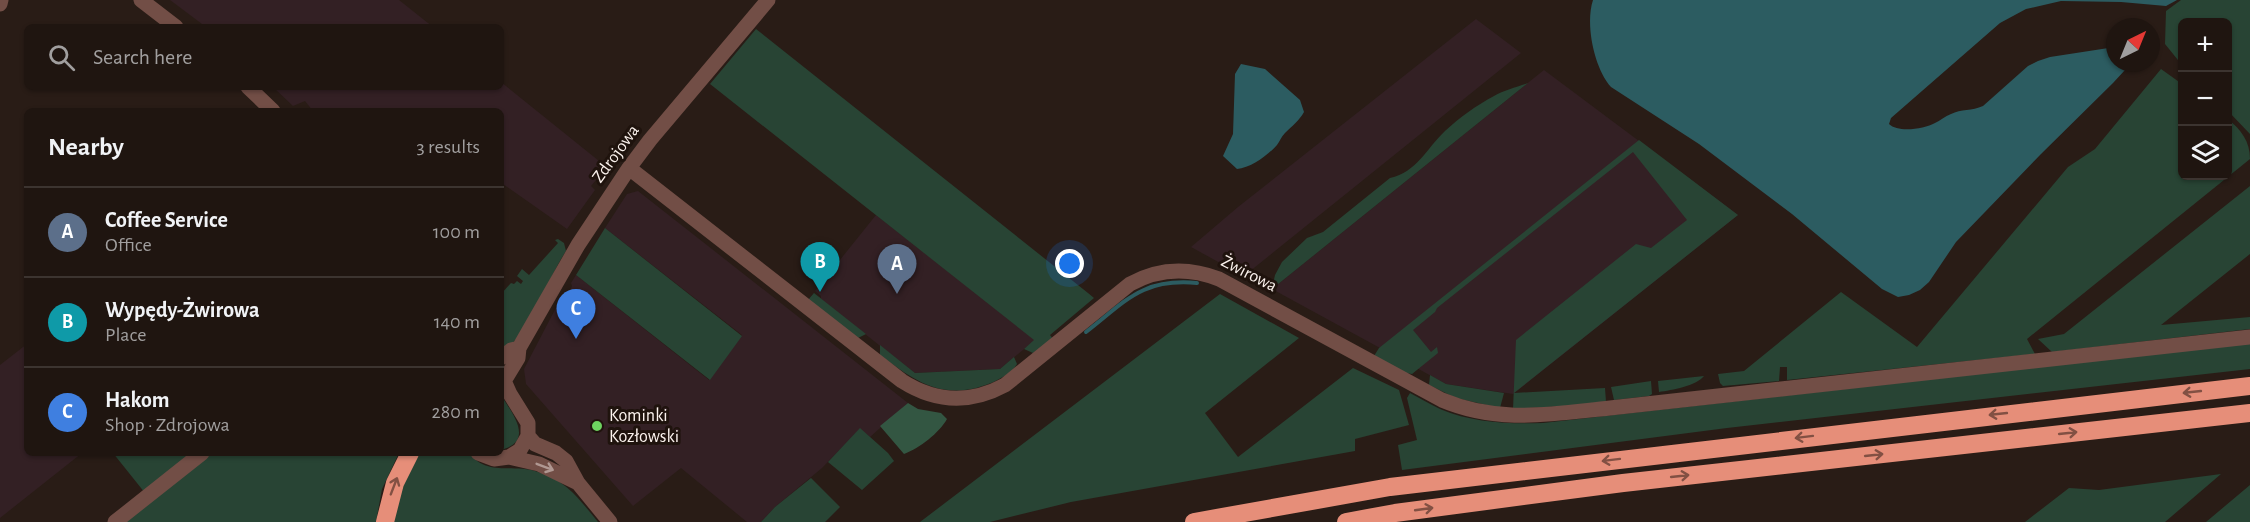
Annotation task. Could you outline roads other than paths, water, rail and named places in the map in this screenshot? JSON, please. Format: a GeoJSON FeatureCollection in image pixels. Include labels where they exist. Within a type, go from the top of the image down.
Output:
{"type":"FeatureCollection","features":[{"type":"Feature","properties":{"kind":"highway"},"geometry":{"type":"LineString","coordinates":[[1194,522],[1390,487],[2250,386]]}},
{"type":"Feature","properties":{"kind":"highway"},"geometry":{"type":"LineString","coordinates":[[1346,522],[1623,483],[2250,413]]}},
{"type":"Feature","properties":{"kind":"highway"},"geometry":{"type":"LineString","coordinates":[[385,522],[395,483],[408,456]]}},
{"type":"Feature","properties":{"kind":"street"},"geometry":{"type":"LineString","coordinates":[[141,0],[172,24]]}},
{"type":"Feature","properties":{"kind":"street","name":"Zdrojowa"},"geometry":{"type":"LineString","coordinates":[[504,377],[518,358],[519,348],[584,236],[629,168],[768,0]]}},
{"type":"Feature","properties":{"kind":"street"},"geometry":{"type":"LineString","coordinates":[[251,90],[270,108]]}},
{"type":"Feature","properties":{"kind":"street","name":"Żwirowa"},"geometry":{"type":"LineString","coordinates":[[629,168],[902,381],[922,393],[954,399],[985,394],[1005,385],[1130,284],[1160,272],[1180,270],[1193,271],[1219,279],[1433,395],[1470,411],[1505,416],[1536,416],[2250,337]]}},
{"type":"Feature","properties":{"kind":"street"},"geometry":{"type":"LineString","coordinates":[[504,356],[511,350],[519,348]]}},
{"type":"Feature","properties":{"kind":"street"},"geometry":{"type":"LineString","coordinates":[[504,380],[528,423],[528,436],[520,450],[509,457]]}},
{"type":"Feature","properties":{"kind":"street"},"geometry":{"type":"LineString","coordinates":[[528,436],[535,444],[562,457],[574,473],[578,483],[610,522]]}},
{"type":"Feature","properties":{"kind":"street"},"geometry":{"type":"LineString","coordinates":[[115,522],[198,456]]}},
{"type":"Feature","properties":{"kind":"street"},"geometry":{"type":"LineString","coordinates":[[486,456],[494,459],[509,457],[539,464],[578,483]]}},
{"type":"Feature","properties":{"kind":"water"},"geometry":{"type":"Polygon","coordinates":[[[1593,0],[2177,0],[2166,6],[2121,2],[2061,1],[2026,9],[2000,23],[1891,118],[1889,124],[1893,127],[1918,128],[1937,122],[1955,112],[1983,106],[2028,66],[2050,57],[2106,48],[2106,72],[2123,72],[1956,242],[1929,282],[1920,290],[1898,297],[1882,289],[1792,214],[1699,144],[1611,87],[1596,57],[1591,33],[1593,0]]]}},
{"type":"Feature","properties":{"kind":"water"},"geometry":{"type":"Polygon","coordinates":[[[1241,64],[1265,69],[1300,100],[1304,112],[1269,153],[1253,164],[1237,169],[1223,156],[1233,134],[1235,74],[1241,64]]]}},
{"type":"Feature","properties":{"kind":"waterway"},"geometry":{"type":"LineString","coordinates":[[1086,332],[1124,302],[1148,288],[1178,282],[1197,283]]}},
{"type":"Feature","properties":{"kind":"place","name":"Wypędy-Żwirowa"},"geometry":{"type":"Point","coordinates":[820,292]}},
{"type":"Feature","properties":{"kind":"place","name":"Coffee Service"},"geometry":{"type":"Point","coordinates":[897,294]}},
{"type":"Feature","properties":{"kind":"place","name":"Hakom"},"geometry":{"type":"Point","coordinates":[576,339]}},
{"type":"Feature","properties":{"kind":"place","name":"Kominki Kozłowski"},"geometry":{"type":"Point","coordinates":[597,426]}}]}
